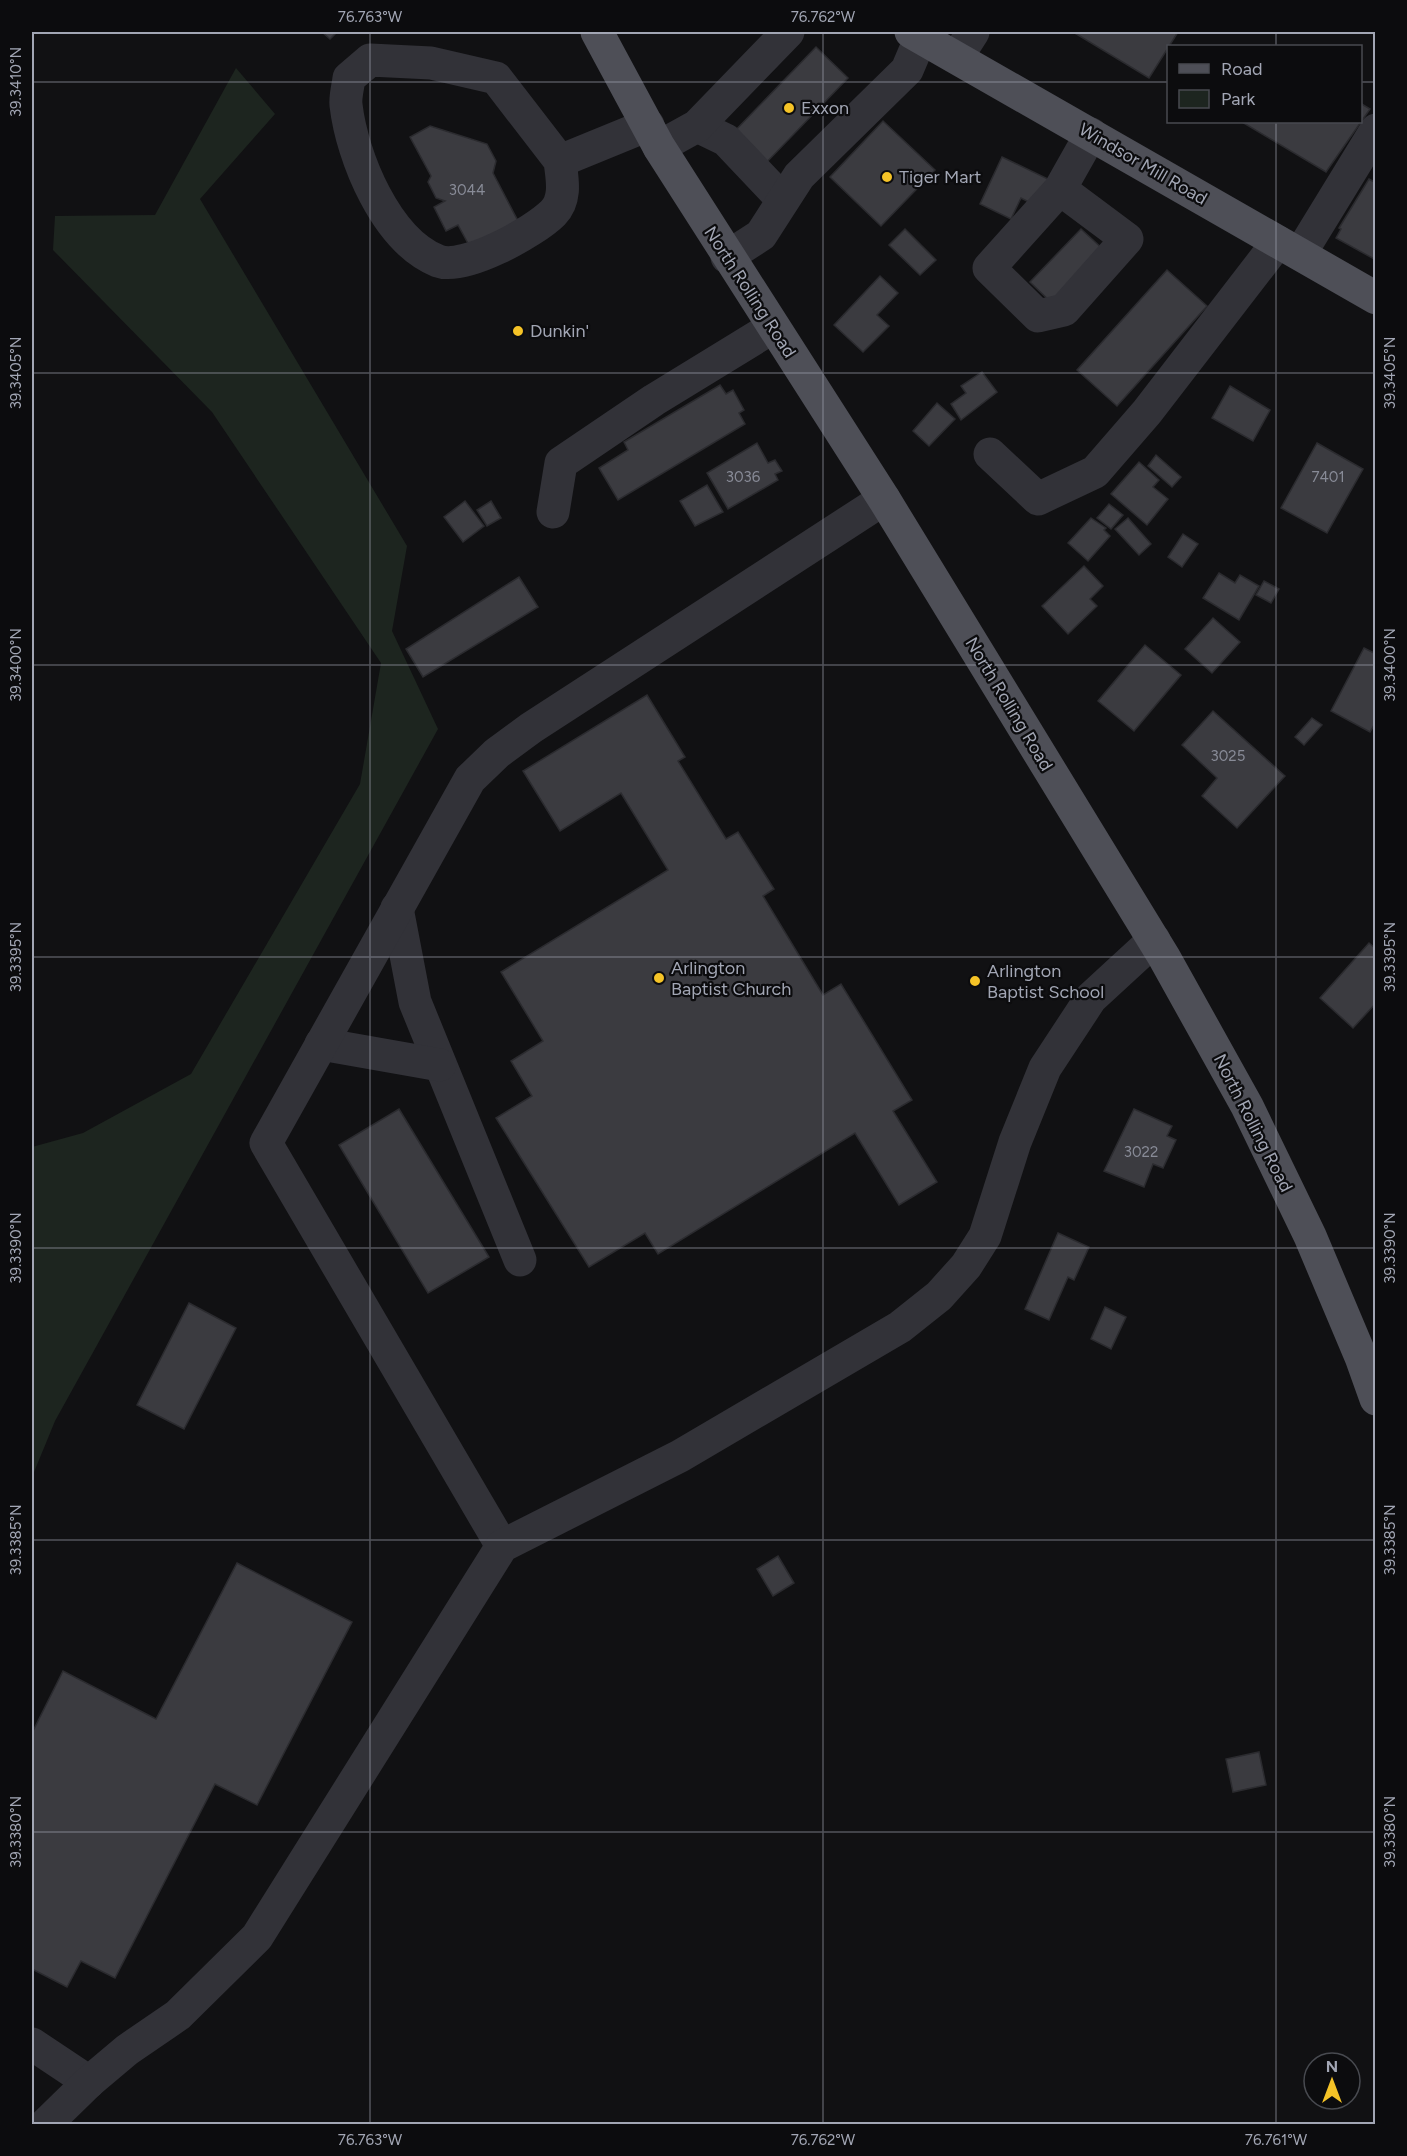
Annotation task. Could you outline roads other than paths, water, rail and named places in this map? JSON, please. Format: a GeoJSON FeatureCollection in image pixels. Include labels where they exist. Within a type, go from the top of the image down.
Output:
{"type":"FeatureCollection","features":[{"type":"Feature","properties":{"kind":"main road","name":"North Rolling Road"},"geometry":{"type":"LineString","coordinates":[[597,32],[653,136],[727,257],[884,500],[1154,940],[1247,1106],[1310,1236],[1376,1400]]}},
{"type":"Feature","properties":{"kind":"main road","name":"Windsor Mill Road"},"geometry":{"type":"LineString","coordinates":[[916,34],[965,44],[1091,134],[1376,298]]}},
{"type":"Feature","properties":{"kind":"lane"},"geometry":{"type":"LineString","coordinates":[[560,161],[697,126],[788,32]]}},
{"type":"Feature","properties":{"kind":"lane"},"geometry":{"type":"LineString","coordinates":[[727,257],[761,235],[799,176],[907,69],[916,34]]}},
{"type":"Feature","properties":{"kind":"lane"},"geometry":{"type":"LineString","coordinates":[[370,60],[430,63],[496,78],[560,161],[564,190],[554,212],[504,245],[466,262],[439,261],[408,241],[372,191],[346,104],[350,78],[370,60]]}},
{"type":"Feature","properties":{"kind":"lane"},"geometry":{"type":"LineString","coordinates":[[697,126],[726,140],[783,200]]}},
{"type":"Feature","properties":{"kind":"lane"},"geometry":{"type":"LineString","coordinates":[[990,454],[1038,499],[1095,472],[1289,248],[1376,130]]}},
{"type":"Feature","properties":{"kind":"lane"},"geometry":{"type":"LineString","coordinates":[[1060,189],[1091,134]]}},
{"type":"Feature","properties":{"kind":"lane"},"geometry":{"type":"LineString","coordinates":[[553,512],[561,463],[654,400],[772,327]]}},
{"type":"Feature","properties":{"kind":"lane"},"geometry":{"type":"LineString","coordinates":[[502,1546],[266,1143],[470,779],[497,753],[884,500]]}},
{"type":"Feature","properties":{"kind":"lane"},"geometry":{"type":"LineString","coordinates":[[397,908],[415,1002],[520,1260]]}},
{"type":"Feature","properties":{"kind":"lane"},"geometry":{"type":"LineString","coordinates":[[46,2124],[89,2082],[127,2050],[178,2015],[257,1937],[502,1546],[680,1456],[900,1327],[939,1296],[966,1266],[985,1236],[1015,1142],[1045,1068],[1091,998],[1154,940]]}},
{"type":"Feature","properties":{"kind":"lane"},"geometry":{"type":"LineString","coordinates":[[321,1044],[440,1065]]}},
{"type":"Feature","properties":{"kind":"lane"},"geometry":{"type":"LineString","coordinates":[[32,2044],[89,2082]]}},
{"type":"Feature","properties":{"kind":"place","name":"Exxon"},"geometry":{"type":"Point","coordinates":[789,108]}},
{"type":"Feature","properties":{"kind":"place","name":"Tiger Mart"},"geometry":{"type":"Point","coordinates":[887,177]}},
{"type":"Feature","properties":{"kind":"place","name":"Dunkin'"},"geometry":{"type":"Point","coordinates":[518,331]}},
{"type":"Feature","properties":{"kind":"place","name":"Arlington Baptist Church"},"geometry":{"type":"Point","coordinates":[659,978]}},
{"type":"Feature","properties":{"kind":"place","name":"Arlington Baptist School"},"geometry":{"type":"Point","coordinates":[975,981]}}]}
